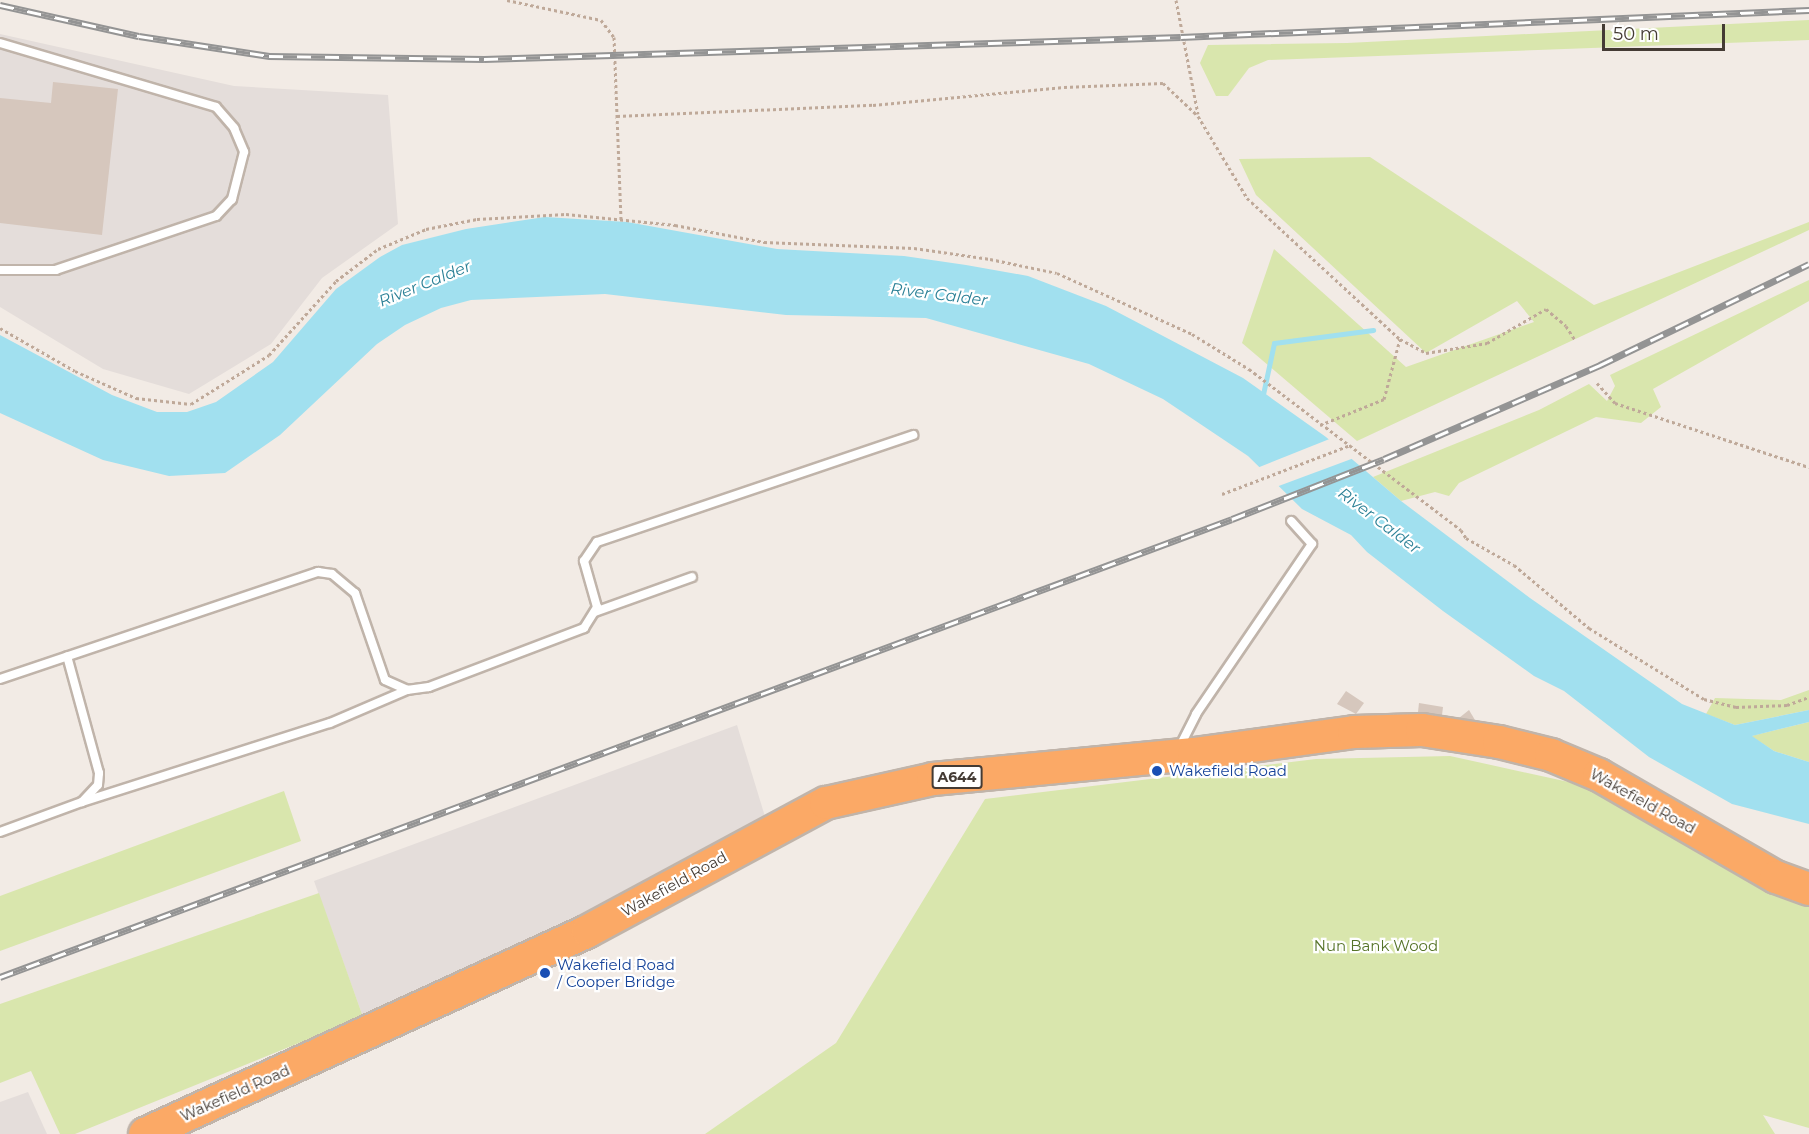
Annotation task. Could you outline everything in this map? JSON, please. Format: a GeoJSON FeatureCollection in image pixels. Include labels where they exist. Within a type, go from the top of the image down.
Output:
{"type":"FeatureCollection","features":[{"type":"Feature","properties":{"kind":"highway","name":"Wakefield Road"},"geometry":{"type":"LineString","coordinates":[[145,1134],[588,932],[826,802],[933,779],[1174,756],[1354,732],[1422,730],[1499,742],[1551,755],[1599,775],[1776,877],[1809,890]]}},
{"type":"Feature","properties":{"kind":"lane"},"geometry":{"type":"LineString","coordinates":[[0,43],[216,107],[234,128],[243,153],[232,199],[216,216],[56,270],[0,270]]}},
{"type":"Feature","properties":{"kind":"lane"},"geometry":{"type":"LineString","coordinates":[[595,612],[584,561],[597,542],[913,435]]}},
{"type":"Feature","properties":{"kind":"lane"},"geometry":{"type":"LineString","coordinates":[[1174,756],[1196,714],[1312,544],[1291,521]]}},
{"type":"Feature","properties":{"kind":"lane"},"geometry":{"type":"LineString","coordinates":[[0,679],[305,574],[325,573],[346,581],[355,593],[385,680],[407,690]]}},
{"type":"Feature","properties":{"kind":"lane"},"geometry":{"type":"LineString","coordinates":[[0,832],[82,802],[330,723],[407,690],[429,687],[574,633],[584,628],[595,612],[692,578]]}},
{"type":"Feature","properties":{"kind":"lane"},"geometry":{"type":"LineString","coordinates":[[67,656],[99,773],[98,785],[82,802]]}},
{"type":"Feature","properties":{"kind":"path"},"geometry":{"type":"LineString","coordinates":[[507,0],[601,20],[614,37],[621,220]]}},
{"type":"Feature","properties":{"kind":"path"},"geometry":{"type":"LineString","coordinates":[[1176,0],[1198,116]]}},
{"type":"Feature","properties":{"kind":"path"},"geometry":{"type":"LineString","coordinates":[[617,116],[873,105],[1064,87],[1164,83],[1198,116],[1247,198],[1400,339],[1426,353],[1487,344],[1546,309],[1566,326],[1575,340]]}},
{"type":"Feature","properties":{"kind":"path"},"geometry":{"type":"LineString","coordinates":[[0,328],[75,370],[136,398],[170,405],[191,404],[269,355],[336,281],[378,249],[426,229],[477,219],[566,214],[764,242],[914,248],[1057,273],[1192,334],[1249,369],[1461,530],[1466,538],[1514,565],[1589,628],[1669,680],[1704,699],[1736,707],[1787,705],[1809,697]]}},
{"type":"Feature","properties":{"kind":"path"},"geometry":{"type":"LineString","coordinates":[[1320,425],[1383,399],[1400,339]]}},
{"type":"Feature","properties":{"kind":"path"},"geometry":{"type":"LineString","coordinates":[[1597,383],[1615,403],[1809,466]]}},
{"type":"Feature","properties":{"kind":"path"},"geometry":{"type":"LineString","coordinates":[[1222,494],[1350,445]]}},
{"type":"Feature","properties":{"kind":"shaded area"},"geometry":{"type":"Polygon","coordinates":[[[0,34],[234,86],[388,95],[398,224],[322,278],[271,344],[189,394],[103,369],[0,307],[0,34]]]}},
{"type":"Feature","properties":{"kind":"shaded area"},"geometry":{"type":"Polygon","coordinates":[[[737,725],[767,823],[580,924],[363,1017],[314,881],[737,725]]]}},
{"type":"Feature","properties":{"kind":"shaded area"},"geometry":{"type":"Polygon","coordinates":[[[28,1092],[47,1134],[0,1134],[0,1102],[28,1092]]]}},
{"type":"Feature","properties":{"kind":"green space"},"geometry":{"type":"Polygon","coordinates":[[[1809,20],[1809,40],[1268,60],[1249,68],[1228,96],[1216,96],[1200,63],[1208,45],[1347,43],[1809,20]]]}},
{"type":"Feature","properties":{"kind":"green space"},"geometry":{"type":"Polygon","coordinates":[[[1370,157],[1594,305],[1809,222],[1809,230],[1357,441],[1242,343],[1274,249],[1406,367],[1534,322],[1517,301],[1426,353],[1256,195],[1239,159],[1370,157]]]}},
{"type":"Feature","properties":{"kind":"green space"},"geometry":{"type":"Polygon","coordinates":[[[1809,280],[1809,301],[1653,389],[1661,407],[1641,423],[1596,417],[1459,483],[1449,496],[1435,492],[1401,501],[1373,477],[1539,410],[1589,384],[1607,401],[1615,386],[1610,375],[1809,280]]]}},
{"type":"Feature","properties":{"kind":"green space"},"geometry":{"type":"Polygon","coordinates":[[[1809,690],[1809,710],[1735,725],[1706,714],[1715,698],[1781,700],[1809,690]]]}},
{"type":"Feature","properties":{"kind":"green space"},"geometry":{"type":"Polygon","coordinates":[[[1809,722],[1809,762],[1774,751],[1751,736],[1809,722]]]}},
{"type":"Feature","properties":{"kind":"green space","name":"Nun Bank Wood"},"geometry":{"type":"Polygon","coordinates":[[[1450,756],[1578,784],[1784,893],[1809,900],[1809,1128],[1763,1115],[1775,1134],[705,1134],[836,1043],[985,799],[1316,759],[1450,756]]]}},
{"type":"Feature","properties":{"kind":"green space"},"geometry":{"type":"Polygon","coordinates":[[[284,791],[301,841],[0,951],[0,896],[284,791]]]}},
{"type":"Feature","properties":{"kind":"green space"},"geometry":{"type":"Polygon","coordinates":[[[319,893],[363,1017],[75,1134],[60,1134],[31,1071],[0,1083],[0,1004],[319,893]]]}},
{"type":"Feature","properties":{"kind":"water","name":"River Calder"},"geometry":{"type":"Polygon","coordinates":[[[545,217],[627,222],[777,249],[904,256],[966,265],[1028,276],[1106,306],[1243,378],[1326,437],[1401,501],[1530,598],[1682,704],[1735,725],[1809,710],[1809,722],[1752,736],[1774,751],[1809,762],[1809,824],[1732,804],[1649,757],[1564,691],[1534,676],[1443,611],[1367,552],[1351,535],[1302,509],[1248,456],[1163,399],[1089,364],[926,318],[786,315],[605,294],[471,300],[441,308],[405,325],[377,344],[280,435],[225,473],[169,476],[103,460],[0,413],[0,335],[112,395],[157,412],[187,412],[216,402],[273,362],[336,289],[380,257],[402,245],[466,229],[545,217]]]}},
{"type":"Feature","properties":{"kind":"pier"},"geometry":{"type":"Polygon","coordinates":[[[1332,438],[1354,458],[1276,487],[1257,468],[1332,438]]]}},
{"type":"Feature","properties":{"kind":"building"},"geometry":{"type":"Polygon","coordinates":[[[53,82],[118,89],[102,235],[0,223],[0,98],[51,103],[53,82]]]}},
{"type":"Feature","properties":{"kind":"building"},"geometry":{"type":"Polygon","coordinates":[[[1346,691],[1364,703],[1356,714],[1337,704],[1346,691]]]}},
{"type":"Feature","properties":{"kind":"building"},"geometry":{"type":"Polygon","coordinates":[[[1419,703],[1443,707],[1442,715],[1418,712],[1419,703]]]}},
{"type":"Feature","properties":{"kind":"building"},"geometry":{"type":"Polygon","coordinates":[[[1469,710],[1475,720],[1459,718],[1469,710]]]}},
{"type":"Feature","properties":{"kind":"waterway"},"geometry":{"type":"LineString","coordinates":[[1262,399],[1274,343],[1373,330]]}},
{"type":"Feature","properties":{"kind":"railway"},"geometry":{"type":"LineString","coordinates":[[0,5],[139,36],[269,56],[484,59],[1181,37],[1809,10]]}},
{"type":"Feature","properties":{"kind":"railway"},"geometry":{"type":"LineString","coordinates":[[0,977],[1232,519],[1384,459],[1600,365],[1809,264]]}},
{"type":"Feature","properties":{"kind":"place","name":"Wakefield Road"},"geometry":{"type":"Point","coordinates":[1157,771]}},
{"type":"Feature","properties":{"kind":"place","name":"Wakefield Road / Cooper Bridge"},"geometry":{"type":"Point","coordinates":[545,973]}}]}
